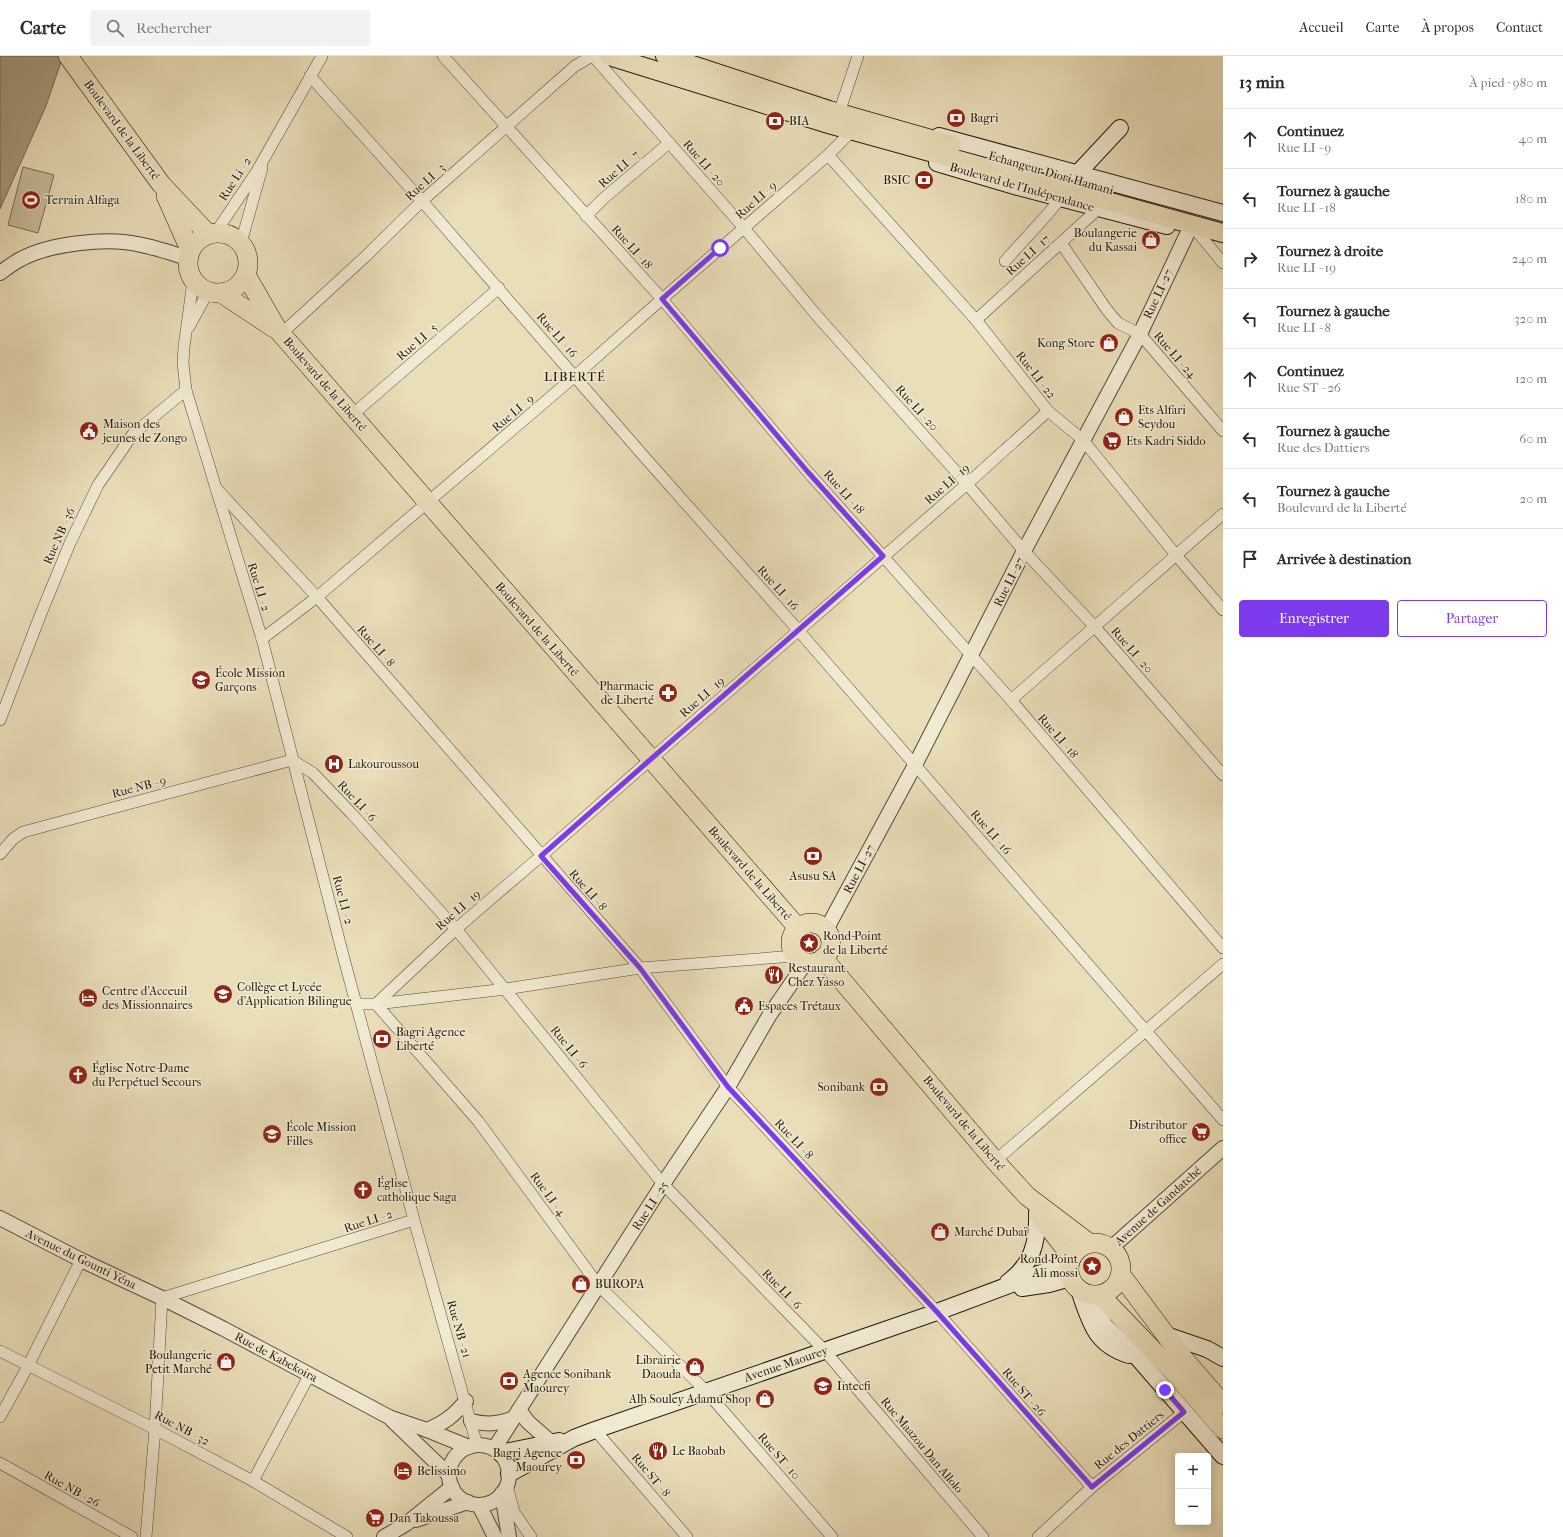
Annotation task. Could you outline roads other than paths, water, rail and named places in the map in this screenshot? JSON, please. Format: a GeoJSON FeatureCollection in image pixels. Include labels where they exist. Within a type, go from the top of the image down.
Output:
{"type":"FeatureCollection","features":[{"type":"Feature","properties":{"kind":"highway","name":"Boulevard de la Liberté"},"geometry":{"type":"LineString","coordinates":[[68,56],[161,184],[212,233]]}},
{"type":"Feature","properties":{"kind":"highway","name":"Boulevard de la Liberté"},"geometry":{"type":"LineString","coordinates":[[161,184],[189,254]]}},
{"type":"Feature","properties":{"kind":"highway"},"geometry":{"type":"LineString","coordinates":[[212,233],[225,233],[234,237],[241,243],[246,250],[248,267],[246,275],[240,284],[231,290],[214,293],[200,288],[193,281],[188,270],[189,254],[197,240],[212,233]]}},
{"type":"Feature","properties":{"kind":"highway","name":"Boulevard de la Liberté"},"geometry":{"type":"LineString","coordinates":[[246,275],[279,332],[798,928]]}},
{"type":"Feature","properties":{"kind":"highway","name":"Boulevard de la Liberté"},"geometry":{"type":"LineString","coordinates":[[214,293],[279,332]]}},
{"type":"Feature","properties":{"kind":"highway"},"geometry":{"type":"LineString","coordinates":[[809,923],[821,926],[826,930],[831,941],[828,954],[808,959],[791,944],[794,932],[798,928],[809,923]]}},
{"type":"Feature","properties":{"kind":"highway","name":"Boulevard de la Liberté"},"geometry":{"type":"LineString","coordinates":[[808,959],[1027,1196],[1080,1280],[1170,1368],[1223,1429]]}},
{"type":"Feature","properties":{"kind":"highway","name":"Boulevard de la Liberté"},"geometry":{"type":"LineString","coordinates":[[1027,1196],[1089,1243]]}},
{"type":"Feature","properties":{"kind":"highway"},"geometry":{"type":"LineString","coordinates":[[1089,1243],[1104,1244],[1111,1248],[1120,1260],[1121,1267],[1121,1275],[1114,1288],[1107,1292],[1080,1280],[1082,1246],[1089,1243]]}},
{"type":"Feature","properties":{"kind":"highway"},"geometry":{"type":"LineString","coordinates":[[1121,1275],[1183,1358],[1223,1404]]}},
{"type":"Feature","properties":{"kind":"main road","name":"Boulevard de l'Indépendance"},"geometry":{"type":"LineString","coordinates":[[609,56],[831,114],[1078,173],[1223,213]]}},
{"type":"Feature","properties":{"kind":"main road","name":"Boulevard de l'Indépendance"},"geometry":{"type":"LineString","coordinates":[[665,56],[878,131]]}},
{"type":"Feature","properties":{"kind":"main road","name":"Boulevard de l'Indépendance"},"geometry":{"type":"LineString","coordinates":[[831,114],[847,136],[1060,199],[1223,241]]}},
{"type":"Feature","properties":{"kind":"main road"},"geometry":{"type":"LineString","coordinates":[[1078,173],[1120,128]]}},
{"type":"Feature","properties":{"kind":"main road","name":"Echangeur Diori Hamani"},"geometry":{"type":"LineString","coordinates":[[878,131],[1223,221]]}},
{"type":"Feature","properties":{"kind":"main road","name":"Echangeur Diori Hamani"},"geometry":{"type":"LineString","coordinates":[[878,131],[1223,233]]}},
{"type":"Feature","properties":{"kind":"main road"},"geometry":{"type":"LineString","coordinates":[[998,1289],[1014,1278],[1024,1267],[1036,1243],[1038,1213]]}},
{"type":"Feature","properties":{"kind":"main road","name":"Avenue Maourey"},"geometry":{"type":"LineString","coordinates":[[497,1451],[552,1443],[574,1438],[937,1312],[998,1289],[1080,1280]]}},
{"type":"Feature","properties":{"kind":"main road","name":"Boulevard de la Liberté"},"geometry":{"type":"LineString","coordinates":[[1080,1280],[1089,1320],[1094,1330],[1109,1346],[1118,1351],[1137,1357],[1223,1456]]}},
{"type":"Feature","properties":{"kind":"main road"},"geometry":{"type":"LineString","coordinates":[[1166,1335],[1207,1349],[1223,1358]]}},
{"type":"Feature","properties":{"kind":"main road","name":"Avenue Maourey"},"geometry":{"type":"LineString","coordinates":[[506,1485],[574,1438]]}},
{"type":"Feature","properties":{"kind":"street"},"geometry":{"type":"LineString","coordinates":[[265,156],[322,56]]}},
{"type":"Feature","properties":{"kind":"street","name":"Rue LI - 18"},"geometry":{"type":"LineString","coordinates":[[443,56],[662,299],[807,471],[1011,700],[1223,948]]}},
{"type":"Feature","properties":{"kind":"street","name":"Rue LI - 3"},"geometry":{"type":"LineString","coordinates":[[279,332],[366,256],[422,201],[507,128],[575,66],[592,56]]}},
{"type":"Feature","properties":{"kind":"street","name":"Rue LI - 20"},"geometry":{"type":"LineString","coordinates":[[592,56],[744,228],[818,317],[967,484],[1024,551],[1095,627],[1223,775]]}},
{"type":"Feature","properties":{"kind":"street"},"geometry":{"type":"LineString","coordinates":[[831,114],[858,56]]}},
{"type":"Feature","properties":{"kind":"street","name":"Rue LI - 16"},"geometry":{"type":"LineString","coordinates":[[310,76],[422,201],[648,461],[798,630],[1223,1120]]}},
{"type":"Feature","properties":{"kind":"street","name":"Rue LI - 9"},"geometry":{"type":"LineString","coordinates":[[262,639],[317,597],[575,376],[847,136]]}},
{"type":"Feature","properties":{"kind":"street","name":"Rue LI - 7"},"geometry":{"type":"LineString","coordinates":[[586,216],[604,198],[669,143]]}},
{"type":"Feature","properties":{"kind":"street","name":"Rue LI - 22"},"geometry":{"type":"LineString","coordinates":[[828,154],[976,320],[1048,411],[1083,440],[1176,555],[1223,610]]}},
{"type":"Feature","properties":{"kind":"street","name":"Rue Li - 2"},"geometry":{"type":"LineString","coordinates":[[212,233],[265,156]]}},
{"type":"Feature","properties":{"kind":"street","name":"Rue Li - 2"},"geometry":{"type":"LineString","coordinates":[[241,243],[265,156]]}},
{"type":"Feature","properties":{"kind":"street"},"geometry":{"type":"LineString","coordinates":[[1005,261],[1060,199]]}},
{"type":"Feature","properties":{"kind":"street","name":"Rue LI - 17"},"geometry":{"type":"LineString","coordinates":[[976,320],[1098,209]]}},
{"type":"Feature","properties":{"kind":"street"},"geometry":{"type":"LineString","coordinates":[[1193,233],[1223,263]]}},
{"type":"Feature","properties":{"kind":"street","name":"Rue LI- 27"},"geometry":{"type":"LineString","coordinates":[[826,930],[915,765],[972,656],[1024,551],[1193,233]]}},
{"type":"Feature","properties":{"kind":"street"},"geometry":{"type":"LineString","coordinates":[[0,273],[22,259],[49,248],[77,243],[106,242],[136,244],[189,254]]}},
{"type":"Feature","properties":{"kind":"street","name":"Rue LI - 24"},"geometry":{"type":"LineString","coordinates":[[1061,243],[1107,310],[1118,323],[1140,334],[1223,431]]}},
{"type":"Feature","properties":{"kind":"street"},"geometry":{"type":"LineString","coordinates":[[186,333],[193,281]]}},
{"type":"Feature","properties":{"kind":"street","name":"Rue LI - 5"},"geometry":{"type":"LineString","coordinates":[[352,415],[498,288]]}},
{"type":"Feature","properties":{"kind":"street"},"geometry":{"type":"LineString","coordinates":[[186,333],[214,293]]}},
{"type":"Feature","properties":{"kind":"street","name":"Rue LI - 2"},"geometry":{"type":"LineString","coordinates":[[162,1298],[414,1220],[292,760],[262,639],[186,390],[183,363],[186,333]]}},
{"type":"Feature","properties":{"kind":"street","name":"Rue NB - 36"},"geometry":{"type":"LineString","coordinates":[[0,720],[67,550],[98,485],[133,434],[186,390]]}},
{"type":"Feature","properties":{"kind":"street","name":"Rue LI - 19"},"geometry":{"type":"LineString","coordinates":[[376,1004],[456,929],[967,484],[1048,411]]}},
{"type":"Feature","properties":{"kind":"street","name":"Rue LI - 8"},"geometry":{"type":"LineString","coordinates":[[216,488],[317,597],[640,968],[728,1087],[937,1312]]}},
{"type":"Feature","properties":{"kind":"street"},"geometry":{"type":"LineString","coordinates":[[1011,700],[1223,514]]}},
{"type":"Feature","properties":{"kind":"street","name":"Rue NB - 9"},"geometry":{"type":"LineString","coordinates":[[0,854],[13,839],[23,832],[292,760]]}},
{"type":"Feature","properties":{"kind":"street","name":"Rue LI - 6"},"geometry":{"type":"LineString","coordinates":[[292,760],[312,773],[456,929],[664,1184],[825,1351]]}},
{"type":"Feature","properties":{"kind":"street"},"geometry":{"type":"LineString","coordinates":[[357,1004],[376,1004],[506,989],[640,968],[808,959]]}},
{"type":"Feature","properties":{"kind":"street","name":"Rue LI - 25"},"geometry":{"type":"LineString","coordinates":[[497,1451],[517,1414],[728,1087],[769,1016],[808,959]]}},
{"type":"Feature","properties":{"kind":"street"},"geometry":{"type":"LineString","coordinates":[[995,1161],[1223,964]]}},
{"type":"Feature","properties":{"kind":"street","name":"Rue LI - 4"},"geometry":{"type":"LineString","coordinates":[[376,1004],[478,1121],[599,1286],[706,1391]]}},
{"type":"Feature","properties":{"kind":"street","name":"Avenue de Gandatché"},"geometry":{"type":"LineString","coordinates":[[1111,1248],[1223,1148]]}},
{"type":"Feature","properties":{"kind":"street","name":"Avenue du Gounti Yéna"},"geometry":{"type":"LineString","coordinates":[[0,1218],[80,1260],[162,1298]]}},
{"type":"Feature","properties":{"kind":"street","name":"Rue NB - 21"},"geometry":{"type":"LineString","coordinates":[[414,1220],[466,1400],[473,1446]]}},
{"type":"Feature","properties":{"kind":"street"},"geometry":{"type":"LineString","coordinates":[[0,1417],[28,1366],[80,1260]]}},
{"type":"Feature","properties":{"kind":"street"},"geometry":{"type":"LineString","coordinates":[[146,1537],[155,1428],[162,1298]]}},
{"type":"Feature","properties":{"kind":"street","name":"Rue de Kabekoira"},"geometry":{"type":"LineString","coordinates":[[162,1298],[310,1374],[389,1417],[473,1446]]}},
{"type":"Feature","properties":{"kind":"street","name":"Rue ST - 26"},"geometry":{"type":"LineString","coordinates":[[937,1312],[1092,1487]]}},
{"type":"Feature","properties":{"kind":"street","name":"Rue Maazou Dan Allolo"},"geometry":{"type":"LineString","coordinates":[[825,1351],[983,1537]]}},
{"type":"Feature","properties":{"kind":"street","name":"Rue NB - 32"},"geometry":{"type":"LineString","coordinates":[[0,1352],[155,1428],[253,1481],[347,1537]]}},
{"type":"Feature","properties":{"kind":"street"},"geometry":{"type":"LineString","coordinates":[[253,1481],[310,1374]]}},
{"type":"Feature","properties":{"kind":"street","name":"Rue ST - 10"},"geometry":{"type":"LineString","coordinates":[[706,1391],[832,1537]]}},
{"type":"Feature","properties":{"kind":"street"},"geometry":{"type":"LineString","coordinates":[[427,1430],[443,1424],[454,1415],[466,1400]]}},
{"type":"Feature","properties":{"kind":"street","name":"Rue des Dattiers"},"geometry":{"type":"LineString","coordinates":[[1038,1537],[1092,1487],[1184,1412]]}},
{"type":"Feature","properties":{"kind":"street"},"geometry":{"type":"LineString","coordinates":[[470,1421],[490,1424],[501,1423],[517,1414],[552,1443]]}},
{"type":"Feature","properties":{"kind":"street","name":"Rue de Kabekoira"},"geometry":{"type":"LineString","coordinates":[[389,1417],[450,1481]]}},
{"type":"Feature","properties":{"kind":"street","name":"Rue ST - 8"},"geometry":{"type":"LineString","coordinates":[[595,1430],[687,1537]]}},
{"type":"Feature","properties":{"kind":"street"},"geometry":{"type":"LineString","coordinates":[[495,1537],[473,1503],[455,1493],[450,1481],[452,1461],[462,1450],[473,1446],[486,1446],[497,1451],[504,1460],[509,1537]]}},
{"type":"Feature","properties":{"kind":"street","name":"Rue NB - 26"},"geometry":{"type":"LineString","coordinates":[[0,1463],[132,1537]]}},
{"type":"Feature","properties":{"kind":"street"},"geometry":{"type":"LineString","coordinates":[[406,1524],[450,1481]]}},
{"type":"Feature","properties":{"kind":"street"},"geometry":{"type":"LineString","coordinates":[[384,1537],[406,1524],[473,1503],[488,1503],[496,1500],[506,1485]]}},
{"type":"Feature","properties":{"kind":"street"},"geometry":{"type":"LineString","coordinates":[[506,1485],[514,1512],[531,1537]]}},
{"type":"Feature","properties":{"kind":"place","name":"Bagri"},"geometry":{"type":"Point","coordinates":[956,118]}},
{"type":"Feature","properties":{"kind":"place","name":"BIA"},"geometry":{"type":"Point","coordinates":[775,121]}},
{"type":"Feature","properties":{"kind":"place","name":"BSIC"},"geometry":{"type":"Point","coordinates":[924,180]}},
{"type":"Feature","properties":{"kind":"place","name":"Terrain Alfaga"},"geometry":{"type":"Point","coordinates":[31,200]}},
{"type":"Feature","properties":{"kind":"place","name":"Boulangerie du Kassai"},"geometry":{"type":"Point","coordinates":[1151,240]}},
{"type":"Feature","properties":{"kind":"place","name":"Kong Store"},"geometry":{"type":"Point","coordinates":[1109,343]}},
{"type":"Feature","properties":{"kind":"place","name":"Ets Alfari Seydou"},"geometry":{"type":"Point","coordinates":[1124,417]}},
{"type":"Feature","properties":{"kind":"place","name":"Maison des jeunes de Zongo"},"geometry":{"type":"Point","coordinates":[89,431]}},
{"type":"Feature","properties":{"kind":"place","name":"Ets Kadri Siddo"},"geometry":{"type":"Point","coordinates":[1112,441]}},
{"type":"Feature","properties":{"kind":"place","name":"École Mission Garçons"},"geometry":{"type":"Point","coordinates":[201,680]}},
{"type":"Feature","properties":{"kind":"place","name":"Pharmacie de Liberté"},"geometry":{"type":"Point","coordinates":[668,693]}},
{"type":"Feature","properties":{"kind":"place","name":"Lakouroussou"},"geometry":{"type":"Point","coordinates":[334,764]}},
{"type":"Feature","properties":{"kind":"place","name":"Asusu SA"},"geometry":{"type":"Point","coordinates":[813,856]}},
{"type":"Feature","properties":{"kind":"place","name":"Rond-Point de la Liberté"},"geometry":{"type":"Point","coordinates":[809,943]}},
{"type":"Feature","properties":{"kind":"place","name":"Restaurant Chez Yasso"},"geometry":{"type":"Point","coordinates":[774,975]}},
{"type":"Feature","properties":{"kind":"place","name":"Collège et Lycée d’Application Bilingue"},"geometry":{"type":"Point","coordinates":[223,994]}},
{"type":"Feature","properties":{"kind":"place","name":"Centre d'Acceuil des Missionnaires"},"geometry":{"type":"Point","coordinates":[88,998]}},
{"type":"Feature","properties":{"kind":"place","name":"Espaces Trétaux"},"geometry":{"type":"Point","coordinates":[744,1006]}},
{"type":"Feature","properties":{"kind":"place","name":"Bagri Agence Liberté"},"geometry":{"type":"Point","coordinates":[382,1039]}},
{"type":"Feature","properties":{"kind":"place","name":"Église Notre-Dame du Perpétuel Secours"},"geometry":{"type":"Point","coordinates":[78,1075]}},
{"type":"Feature","properties":{"kind":"place","name":"Sonibank"},"geometry":{"type":"Point","coordinates":[879,1087]}},
{"type":"Feature","properties":{"kind":"place","name":"Distributor office"},"geometry":{"type":"Point","coordinates":[1201,1132]}},
{"type":"Feature","properties":{"kind":"place","name":"École Mission Filles"},"geometry":{"type":"Point","coordinates":[272,1134]}},
{"type":"Feature","properties":{"kind":"place","name":"Église catholique Saga"},"geometry":{"type":"Point","coordinates":[363,1190]}},
{"type":"Feature","properties":{"kind":"place","name":"Marché Dubaï"},"geometry":{"type":"Point","coordinates":[940,1232]}},
{"type":"Feature","properties":{"kind":"place","name":"Rond Point Ali mossi"},"geometry":{"type":"Point","coordinates":[1092,1266]}},
{"type":"Feature","properties":{"kind":"place","name":"BUROPA"},"geometry":{"type":"Point","coordinates":[581,1284]}},
{"type":"Feature","properties":{"kind":"place","name":"Boulangerie Petit Marché"},"geometry":{"type":"Point","coordinates":[226,1362]}},
{"type":"Feature","properties":{"kind":"place","name":"Librairie Daouda"},"geometry":{"type":"Point","coordinates":[695,1367]}},
{"type":"Feature","properties":{"kind":"place","name":"Agence Sonibank Maourey"},"geometry":{"type":"Point","coordinates":[509,1381]}},
{"type":"Feature","properties":{"kind":"place","name":"Intecfi"},"geometry":{"type":"Point","coordinates":[823,1386]}},
{"type":"Feature","properties":{"kind":"place","name":"Alh Souley Adamu Shop"},"geometry":{"type":"Point","coordinates":[765,1399]}},
{"type":"Feature","properties":{"kind":"place","name":"Le Baobab"},"geometry":{"type":"Point","coordinates":[658,1451]}},
{"type":"Feature","properties":{"kind":"place","name":"Bagri Agence Maourey"},"geometry":{"type":"Point","coordinates":[576,1460]}},
{"type":"Feature","properties":{"kind":"place","name":"Belissimo"},"geometry":{"type":"Point","coordinates":[403,1471]}},
{"type":"Feature","properties":{"kind":"place","name":"Dan Takoussa"},"geometry":{"type":"Point","coordinates":[375,1518]}},
{"type":"Feature","properties":{"kind":"district","name":"LIBERTÉ"},"geometry":{"type":"Point","coordinates":[575,376]}}]}
